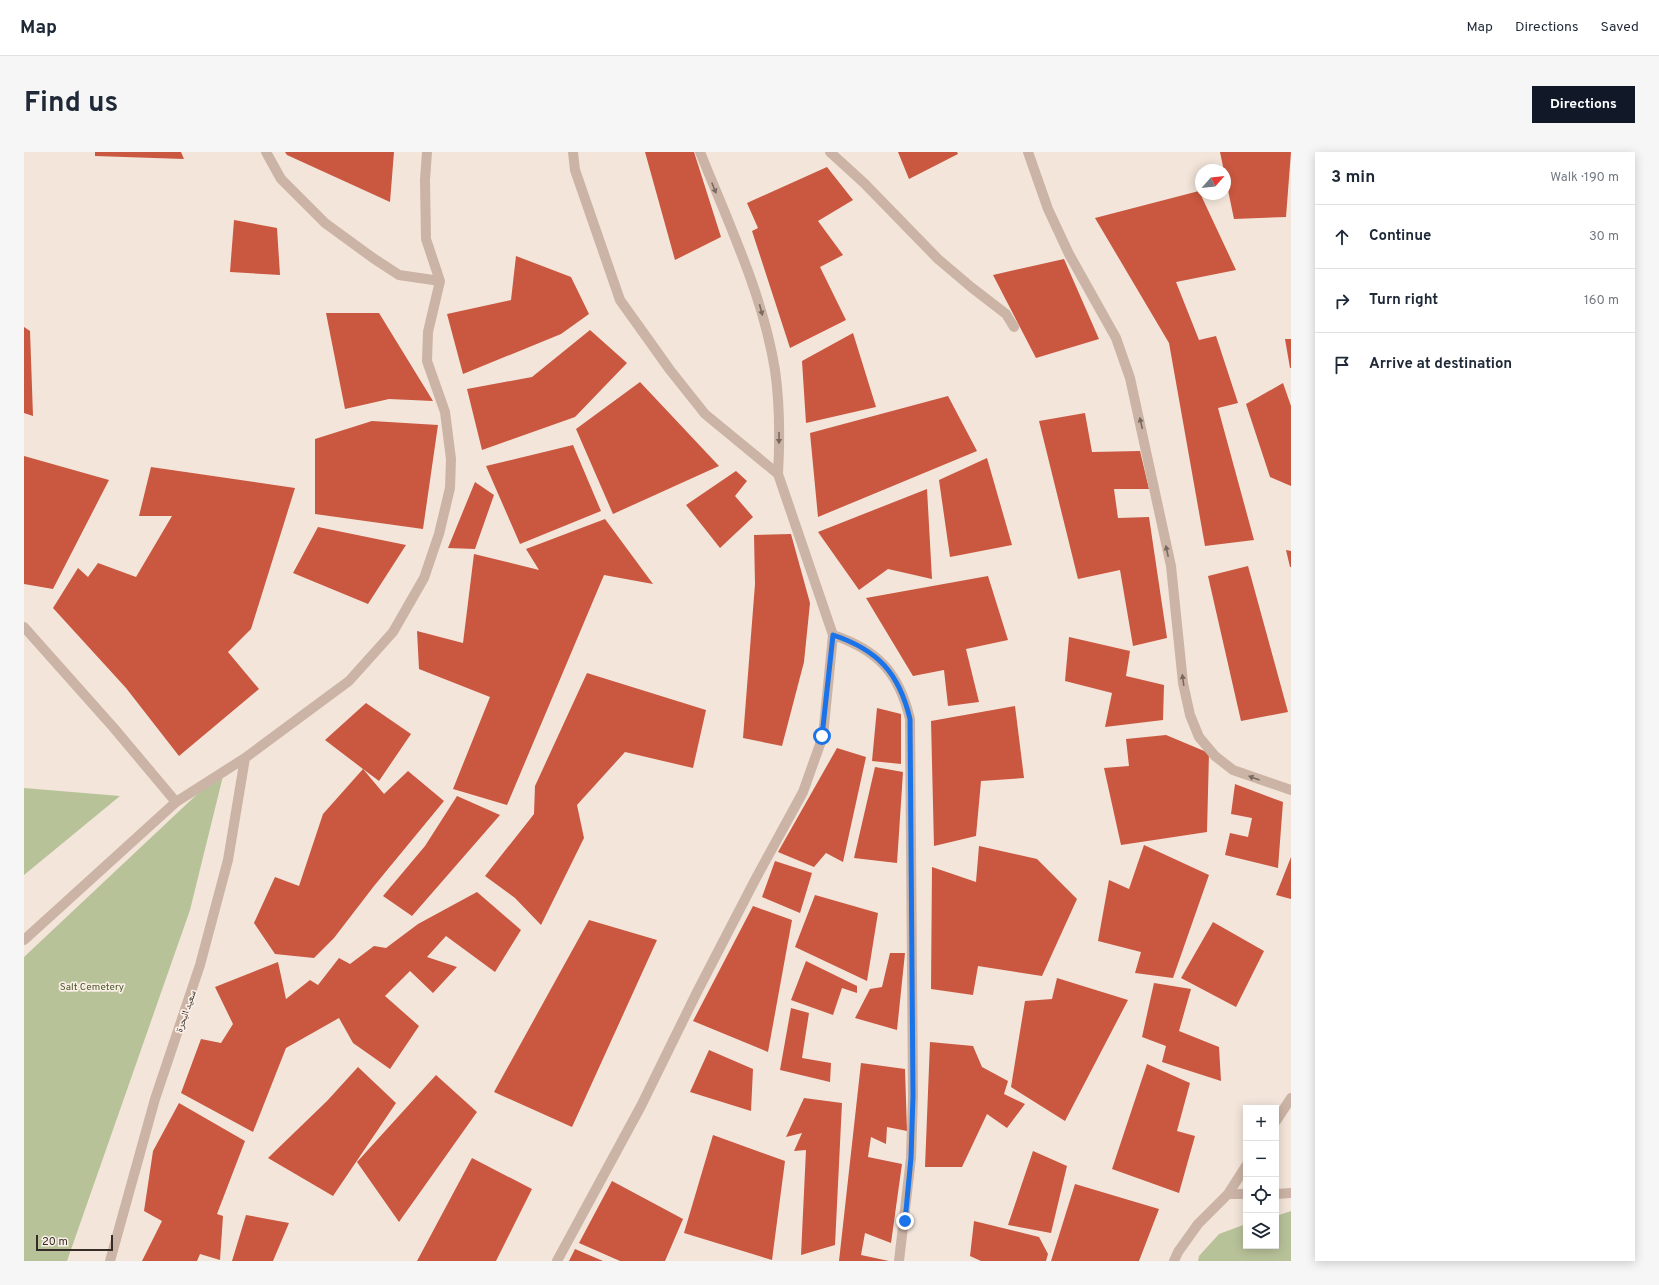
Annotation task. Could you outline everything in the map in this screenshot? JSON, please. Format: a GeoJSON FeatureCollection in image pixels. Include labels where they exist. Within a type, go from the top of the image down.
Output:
{"type":"FeatureCollection","features":[{"type":"Feature","properties":{"kind":"street"},"geometry":{"type":"LineString","coordinates":[[266,152],[281,179],[325,223],[399,275],[440,281]]}},
{"type":"Feature","properties":{"kind":"street"},"geometry":{"type":"LineString","coordinates":[[24,940],[176,802],[245,758],[349,681],[392,632],[424,578],[439,534],[450,488],[451,458],[445,412],[427,361],[428,332],[440,281],[426,239],[425,180],[428,152]]}},
{"type":"Feature","properties":{"kind":"street"},"geometry":{"type":"LineString","coordinates":[[573,152],[575,170],[620,300],[670,370],[705,414],[778,474]]}},
{"type":"Feature","properties":{"kind":"street"},"geometry":{"type":"LineString","coordinates":[[557,1261],[641,1106],[715,957],[803,792],[822,736],[833,635],[778,474],[780,439],[779,405],[775,370],[768,336],[756,294],[700,152]]}},
{"type":"Feature","properties":{"kind":"street"},"geometry":{"type":"LineString","coordinates":[[830,152],[938,259],[1006,314],[1014,327]]}},
{"type":"Feature","properties":{"kind":"street"},"geometry":{"type":"LineString","coordinates":[[1028,152],[1048,209],[1069,254],[1116,338],[1130,378],[1171,566],[1184,683],[1190,715],[1199,737],[1215,756],[1233,770],[1291,790]]}},
{"type":"Feature","properties":{"kind":"street"},"geometry":{"type":"LineString","coordinates":[[24,627],[113,727],[176,802]]}},
{"type":"Feature","properties":{"kind":"street"},"geometry":{"type":"LineString","coordinates":[[833,635],[852,641],[885,665],[897,681],[905,699],[910,719],[913,1096],[911,1158],[899,1261]]}},
{"type":"Feature","properties":{"kind":"street","name":"سعيد البحرة"},"geometry":{"type":"LineString","coordinates":[[109,1259],[155,1100],[200,965],[228,860],[245,758]]}},
{"type":"Feature","properties":{"kind":"street"},"geometry":{"type":"LineString","coordinates":[[1279,1116],[1291,1098]]}},
{"type":"Feature","properties":{"kind":"street"},"geometry":{"type":"LineString","coordinates":[[1174,1261],[1178,1252],[1198,1224],[1228,1194],[1243,1171]]}},
{"type":"Feature","properties":{"kind":"street"},"geometry":{"type":"LineString","coordinates":[[1279,1194],[1291,1193]]}},
{"type":"Feature","properties":{"kind":"street"},"geometry":{"type":"LineString","coordinates":[[1228,1194],[1243,1194]]}},
{"type":"Feature","properties":{"kind":"green space","name":"Salt Cemetery"},"geometry":{"type":"Polygon","coordinates":[[[225,768],[190,910],[67,1261],[24,1261],[24,957],[225,768]]]}},
{"type":"Feature","properties":{"kind":"green space"},"geometry":{"type":"Polygon","coordinates":[[[24,788],[120,796],[24,875],[24,788]]]}},
{"type":"Feature","properties":{"kind":"green space"},"geometry":{"type":"Polygon","coordinates":[[[1291,1211],[1291,1261],[1198,1261],[1199,1256],[1219,1234],[1243,1225],[1243,1249],[1279,1249],[1279,1215],[1291,1211]]]}},
{"type":"Feature","properties":{"kind":"building"},"geometry":{"type":"Polygon","coordinates":[[[95,152],[181,152],[184,159],[95,156],[95,152]]]}},
{"type":"Feature","properties":{"kind":"building"},"geometry":{"type":"Polygon","coordinates":[[[285,152],[394,152],[390,202],[287,155],[285,152]]]}},
{"type":"Feature","properties":{"kind":"building"},"geometry":{"type":"Polygon","coordinates":[[[645,152],[694,152],[721,237],[675,260],[645,152]]]}},
{"type":"Feature","properties":{"kind":"building"},"geometry":{"type":"Polygon","coordinates":[[[898,152],[957,152],[958,154],[909,179],[898,152]]]}},
{"type":"Feature","properties":{"kind":"building"},"geometry":{"type":"Polygon","coordinates":[[[1220,152],[1291,152],[1286,217],[1234,219],[1230,200],[1231,164],[1223,164],[1220,152]]]}},
{"type":"Feature","properties":{"kind":"building"},"geometry":{"type":"Polygon","coordinates":[[[827,167],[853,200],[818,221],[843,255],[820,267],[846,320],[790,348],[752,231],[758,228],[747,203],[827,167]]]}},
{"type":"Feature","properties":{"kind":"building"},"geometry":{"type":"Polygon","coordinates":[[[1195,192],[1195,200],[1203,200],[1236,270],[1176,282],[1199,340],[1216,336],[1238,403],[1218,408],[1254,540],[1205,546],[1169,343],[1095,218],[1195,192]]]}},
{"type":"Feature","properties":{"kind":"building"},"geometry":{"type":"Polygon","coordinates":[[[234,220],[277,228],[280,275],[230,272],[234,220]]]}},
{"type":"Feature","properties":{"kind":"building"},"geometry":{"type":"Polygon","coordinates":[[[516,256],[571,277],[589,314],[561,334],[463,374],[447,314],[511,300],[516,256]]]}},
{"type":"Feature","properties":{"kind":"building"},"geometry":{"type":"Polygon","coordinates":[[[1064,259],[1099,339],[1036,358],[993,275],[1064,259]]]}},
{"type":"Feature","properties":{"kind":"building"},"geometry":{"type":"Polygon","coordinates":[[[326,313],[379,313],[433,401],[389,399],[345,409],[326,313]]]}},
{"type":"Feature","properties":{"kind":"building"},"geometry":{"type":"Polygon","coordinates":[[[24,327],[30,331],[33,416],[24,413],[24,327]]]}},
{"type":"Feature","properties":{"kind":"building"},"geometry":{"type":"Polygon","coordinates":[[[590,330],[627,363],[575,417],[482,450],[467,389],[532,377],[590,330]]]}},
{"type":"Feature","properties":{"kind":"building"},"geometry":{"type":"Polygon","coordinates":[[[853,333],[876,407],[806,423],[802,361],[853,333]]]}},
{"type":"Feature","properties":{"kind":"building"},"geometry":{"type":"Polygon","coordinates":[[[1285,339],[1291,339],[1291,368],[1290,368],[1285,339]]]}},
{"type":"Feature","properties":{"kind":"building"},"geometry":{"type":"Polygon","coordinates":[[[640,382],[719,466],[613,514],[576,429],[640,382]]]}},
{"type":"Feature","properties":{"kind":"building"},"geometry":{"type":"Polygon","coordinates":[[[1283,383],[1291,406],[1291,486],[1270,477],[1246,404],[1283,383]]]}},
{"type":"Feature","properties":{"kind":"building"},"geometry":{"type":"Polygon","coordinates":[[[948,396],[977,451],[818,517],[810,433],[948,396]]]}},
{"type":"Feature","properties":{"kind":"building"},"geometry":{"type":"Polygon","coordinates":[[[1085,413],[1092,452],[1140,451],[1149,489],[1114,489],[1118,518],[1149,517],[1167,638],[1133,646],[1120,570],[1078,579],[1039,421],[1085,413]]]}},
{"type":"Feature","properties":{"kind":"building"},"geometry":{"type":"Polygon","coordinates":[[[372,421],[438,425],[423,529],[315,514],[315,439],[372,421]]]}},
{"type":"Feature","properties":{"kind":"building"},"geometry":{"type":"Polygon","coordinates":[[[573,445],[601,511],[520,544],[486,466],[573,445]]]}},
{"type":"Feature","properties":{"kind":"building"},"geometry":{"type":"Polygon","coordinates":[[[24,456],[109,480],[53,589],[24,584],[24,456]]]}},
{"type":"Feature","properties":{"kind":"building"},"geometry":{"type":"Polygon","coordinates":[[[987,458],[1012,545],[950,557],[939,480],[987,458]]]}},
{"type":"Feature","properties":{"kind":"building"},"geometry":{"type":"Polygon","coordinates":[[[151,467],[295,488],[251,629],[228,652],[259,689],[179,756],[126,688],[53,608],[78,568],[88,577],[98,563],[136,577],[172,516],[139,516],[151,467]]]}},
{"type":"Feature","properties":{"kind":"building"},"geometry":{"type":"Polygon","coordinates":[[[736,471],[747,481],[735,496],[753,517],[720,548],[686,505],[736,471]]]}},
{"type":"Feature","properties":{"kind":"building"},"geometry":{"type":"Polygon","coordinates":[[[475,482],[494,495],[475,549],[448,548],[475,482]]]}},
{"type":"Feature","properties":{"kind":"building"},"geometry":{"type":"Polygon","coordinates":[[[927,489],[932,579],[888,569],[859,590],[818,532],[927,489]]]}},
{"type":"Feature","properties":{"kind":"building"},"geometry":{"type":"Polygon","coordinates":[[[605,519],[653,584],[604,575],[507,805],[453,789],[490,697],[419,669],[417,631],[463,643],[474,554],[539,570],[526,549],[605,519]]]}},
{"type":"Feature","properties":{"kind":"building"},"geometry":{"type":"Polygon","coordinates":[[[318,527],[406,545],[368,604],[293,573],[318,527]]]}},
{"type":"Feature","properties":{"kind":"building"},"geometry":{"type":"Polygon","coordinates":[[[791,534],[810,603],[804,662],[782,746],[743,738],[755,584],[754,535],[791,534]]]}},
{"type":"Feature","properties":{"kind":"building"},"geometry":{"type":"Polygon","coordinates":[[[1286,550],[1291,551],[1291,567],[1290,567],[1286,550]]]}},
{"type":"Feature","properties":{"kind":"building"},"geometry":{"type":"Polygon","coordinates":[[[1248,566],[1288,712],[1241,721],[1208,576],[1248,566]]]}},
{"type":"Feature","properties":{"kind":"building"},"geometry":{"type":"Polygon","coordinates":[[[988,576],[1008,640],[966,649],[979,702],[948,706],[944,670],[913,676],[866,598],[988,576]]]}},
{"type":"Feature","properties":{"kind":"building"},"geometry":{"type":"Polygon","coordinates":[[[1069,637],[1130,651],[1126,676],[1164,685],[1163,720],[1105,727],[1112,693],[1065,681],[1069,637]]]}},
{"type":"Feature","properties":{"kind":"building"},"geometry":{"type":"Polygon","coordinates":[[[587,673],[706,710],[693,768],[625,752],[577,805],[584,838],[541,925],[515,898],[485,876],[534,814],[535,786],[587,673]]]}},
{"type":"Feature","properties":{"kind":"building"},"geometry":{"type":"Polygon","coordinates":[[[366,703],[411,734],[379,781],[325,740],[366,703]]]}},
{"type":"Feature","properties":{"kind":"building"},"geometry":{"type":"Polygon","coordinates":[[[1015,706],[1024,778],[981,781],[976,836],[934,846],[931,721],[1015,706]]]}},
{"type":"Feature","properties":{"kind":"building"},"geometry":{"type":"Polygon","coordinates":[[[877,708],[901,714],[901,764],[872,761],[877,708]]]}},
{"type":"Feature","properties":{"kind":"building"},"geometry":{"type":"Polygon","coordinates":[[[1166,735],[1209,753],[1207,832],[1121,845],[1104,768],[1129,766],[1126,739],[1166,735]]]}},
{"type":"Feature","properties":{"kind":"building"},"geometry":{"type":"Polygon","coordinates":[[[837,748],[866,757],[843,862],[826,853],[814,867],[778,852],[837,748]]]}},
{"type":"Feature","properties":{"kind":"building"},"geometry":{"type":"Polygon","coordinates":[[[875,767],[903,772],[897,863],[854,858],[875,767]]]}},
{"type":"Feature","properties":{"kind":"building"},"geometry":{"type":"Polygon","coordinates":[[[363,769],[384,794],[408,771],[444,801],[374,886],[334,938],[314,958],[275,954],[254,923],[275,877],[299,886],[323,814],[363,769]]]}},
{"type":"Feature","properties":{"kind":"building"},"geometry":{"type":"Polygon","coordinates":[[[1235,784],[1283,802],[1278,868],[1225,855],[1230,833],[1248,837],[1252,818],[1231,814],[1235,784]]]}},
{"type":"Feature","properties":{"kind":"building"},"geometry":{"type":"Polygon","coordinates":[[[457,796],[500,815],[412,916],[383,896],[425,846],[457,796]]]}},
{"type":"Feature","properties":{"kind":"building"},"geometry":{"type":"Polygon","coordinates":[[[1144,845],[1209,875],[1173,978],[1135,973],[1141,952],[1098,941],[1109,880],[1129,889],[1144,845]]]}},
{"type":"Feature","properties":{"kind":"building"},"geometry":{"type":"Polygon","coordinates":[[[979,846],[1037,859],[1077,899],[1042,976],[978,966],[973,995],[931,989],[932,867],[976,882],[979,846]]]}},
{"type":"Feature","properties":{"kind":"building"},"geometry":{"type":"Polygon","coordinates":[[[1291,857],[1291,899],[1276,895],[1291,857]]]}},
{"type":"Feature","properties":{"kind":"building"},"geometry":{"type":"Polygon","coordinates":[[[775,861],[812,873],[800,913],[762,897],[775,861]]]}},
{"type":"Feature","properties":{"kind":"building"},"geometry":{"type":"Polygon","coordinates":[[[477,892],[521,930],[495,972],[446,936],[427,957],[457,967],[433,993],[410,971],[385,996],[419,1026],[390,1069],[353,1043],[339,1018],[286,1048],[253,1132],[181,1093],[201,1039],[221,1043],[233,1024],[215,987],[278,962],[286,999],[310,980],[318,985],[339,958],[350,964],[374,946],[386,948],[418,924],[477,892]]]}},
{"type":"Feature","properties":{"kind":"building"},"geometry":{"type":"Polygon","coordinates":[[[815,895],[878,913],[867,981],[795,947],[815,895]]]}},
{"type":"Feature","properties":{"kind":"building"},"geometry":{"type":"Polygon","coordinates":[[[753,906],[792,920],[768,1052],[693,1021],[753,906]]]}},
{"type":"Feature","properties":{"kind":"building"},"geometry":{"type":"Polygon","coordinates":[[[589,920],[657,940],[572,1127],[494,1092],[589,920]]]}},
{"type":"Feature","properties":{"kind":"building"},"geometry":{"type":"Polygon","coordinates":[[[1213,922],[1264,951],[1236,1007],[1181,978],[1213,922]]]}},
{"type":"Feature","properties":{"kind":"building"},"geometry":{"type":"Polygon","coordinates":[[[890,953],[905,953],[897,1030],[855,1018],[870,989],[882,987],[890,953]]]}},
{"type":"Feature","properties":{"kind":"building"},"geometry":{"type":"Polygon","coordinates":[[[806,961],[857,986],[857,993],[842,988],[833,1015],[791,1000],[806,961]]]}},
{"type":"Feature","properties":{"kind":"building"},"geometry":{"type":"Polygon","coordinates":[[[1057,978],[1128,1000],[1065,1121],[1011,1087],[1025,1001],[1052,999],[1057,978]]]}},
{"type":"Feature","properties":{"kind":"building"},"geometry":{"type":"Polygon","coordinates":[[[1154,983],[1191,989],[1179,1031],[1219,1047],[1221,1081],[1162,1062],[1166,1046],[1142,1037],[1154,983]]]}},
{"type":"Feature","properties":{"kind":"building"},"geometry":{"type":"Polygon","coordinates":[[[791,1008],[809,1013],[802,1058],[831,1063],[830,1082],[780,1070],[791,1008]]]}},
{"type":"Feature","properties":{"kind":"building"},"geometry":{"type":"Polygon","coordinates":[[[930,1042],[973,1046],[982,1067],[1008,1081],[1004,1094],[1025,1104],[1007,1128],[987,1114],[962,1167],[925,1167],[930,1042]]]}},
{"type":"Feature","properties":{"kind":"building"},"geometry":{"type":"Polygon","coordinates":[[[709,1050],[753,1069],[751,1111],[690,1092],[709,1050]]]}},
{"type":"Feature","properties":{"kind":"building"},"geometry":{"type":"Polygon","coordinates":[[[861,1063],[905,1069],[907,1131],[887,1127],[886,1144],[871,1137],[868,1157],[902,1164],[891,1243],[865,1233],[861,1255],[889,1261],[839,1261],[861,1063]]]}},
{"type":"Feature","properties":{"kind":"building"},"geometry":{"type":"Polygon","coordinates":[[[1147,1064],[1190,1083],[1177,1131],[1195,1136],[1179,1193],[1112,1169],[1147,1064]]]}},
{"type":"Feature","properties":{"kind":"building"},"geometry":{"type":"Polygon","coordinates":[[[358,1067],[396,1103],[333,1196],[268,1158],[327,1101],[358,1067]]]}},
{"type":"Feature","properties":{"kind":"building"},"geometry":{"type":"Polygon","coordinates":[[[436,1075],[477,1112],[399,1222],[357,1162],[436,1075]]]}},
{"type":"Feature","properties":{"kind":"building"},"geometry":{"type":"Polygon","coordinates":[[[804,1098],[842,1103],[835,1245],[801,1255],[806,1150],[794,1151],[802,1133],[786,1137],[804,1098]]]}},
{"type":"Feature","properties":{"kind":"building"},"geometry":{"type":"Polygon","coordinates":[[[179,1103],[245,1141],[217,1214],[223,1216],[220,1260],[200,1254],[197,1261],[142,1261],[162,1221],[144,1211],[153,1151],[179,1103]]]}},
{"type":"Feature","properties":{"kind":"building"},"geometry":{"type":"Polygon","coordinates":[[[713,1135],[785,1161],[772,1260],[684,1233],[713,1135]]]}},
{"type":"Feature","properties":{"kind":"building"},"geometry":{"type":"Polygon","coordinates":[[[1033,1151],[1067,1166],[1051,1233],[1008,1225],[1033,1151]]]}},
{"type":"Feature","properties":{"kind":"building"},"geometry":{"type":"Polygon","coordinates":[[[472,1158],[532,1189],[496,1261],[417,1261],[472,1158]]]}},
{"type":"Feature","properties":{"kind":"building"},"geometry":{"type":"Polygon","coordinates":[[[612,1181],[683,1219],[665,1261],[620,1261],[579,1243],[612,1181]]]}},
{"type":"Feature","properties":{"kind":"building"},"geometry":{"type":"Polygon","coordinates":[[[1075,1184],[1159,1209],[1139,1261],[1051,1261],[1075,1184]]]}},
{"type":"Feature","properties":{"kind":"building"},"geometry":{"type":"Polygon","coordinates":[[[246,1215],[289,1223],[273,1261],[232,1261],[246,1215]]]}},
{"type":"Feature","properties":{"kind":"building"},"geometry":{"type":"Polygon","coordinates":[[[974,1221],[1039,1237],[1048,1254],[1046,1261],[981,1261],[970,1256],[974,1221]]]}},
{"type":"Feature","properties":{"kind":"building"},"geometry":{"type":"Polygon","coordinates":[[[575,1249],[603,1261],[569,1261],[575,1249]]]}},
{"type":"Feature","properties":{"kind":"route"},"geometry":{"type":"LineString","coordinates":[[822,736],[833,635],[852,641],[885,665],[897,681],[905,699],[910,719],[913,1096],[911,1158],[905,1221]]}}]}
